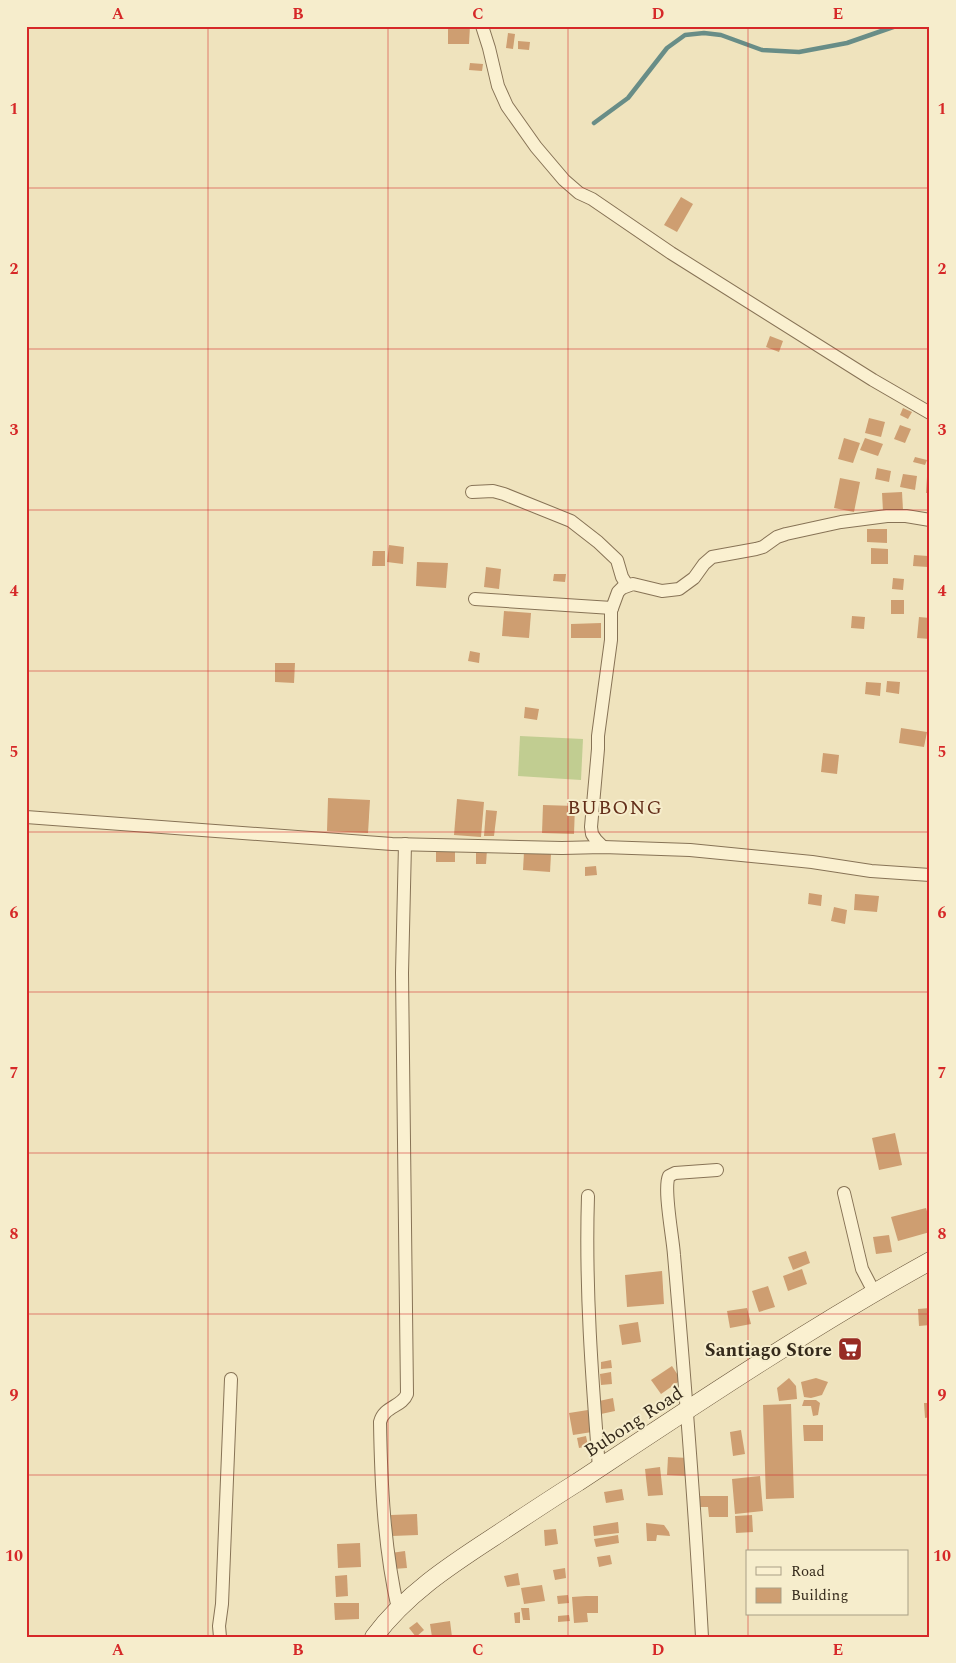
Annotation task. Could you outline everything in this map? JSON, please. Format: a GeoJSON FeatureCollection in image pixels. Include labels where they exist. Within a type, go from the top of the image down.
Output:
{"type":"FeatureCollection","features":[{"type":"Feature","properties":{"kind":"main road","name":"Bubong Road"},"geometry":{"type":"LineString","coordinates":[[374,1637],[398,1608],[454,1564],[687,1411],[874,1292],[930,1261]]}},
{"type":"Feature","properties":{"kind":"street"},"geometry":{"type":"LineString","coordinates":[[482,26],[498,86],[507,106],[536,148],[571,187],[592,199],[671,253],[930,413]]}},
{"type":"Feature","properties":{"kind":"street"},"geometry":{"type":"LineString","coordinates":[[472,492],[493,491],[504,494],[571,521],[617,560],[622,577],[627,585]]}},
{"type":"Feature","properties":{"kind":"street"},"geometry":{"type":"LineString","coordinates":[[603,847],[592,834],[591,819],[598,736],[611,640],[612,608],[618,592],[627,585],[633,584],[662,591],[678,589],[694,578],[704,564],[712,557],[763,547],[777,537],[786,534],[841,522],[887,516],[906,516],[930,520]]}},
{"type":"Feature","properties":{"kind":"street"},"geometry":{"type":"LineString","coordinates":[[475,599],[612,608]]}},
{"type":"Feature","properties":{"kind":"street"},"geometry":{"type":"LineString","coordinates":[[26,817],[405,844],[690,850],[871,871],[930,875]]}},
{"type":"Feature","properties":{"kind":"street"},"geometry":{"type":"LineString","coordinates":[[398,1608],[390,1575],[380,1422],[384,1413],[402,1401],[407,1394],[402,972],[405,844]]}},
{"type":"Feature","properties":{"kind":"street"},"geometry":{"type":"LineString","coordinates":[[702,1637],[687,1411],[667,1197],[667,1179],[675,1173],[717,1170]]}},
{"type":"Feature","properties":{"kind":"street"},"geometry":{"type":"LineString","coordinates":[[844,1193],[862,1269],[874,1292]]}},
{"type":"Feature","properties":{"kind":"street"},"geometry":{"type":"LineString","coordinates":[[588,1196],[587,1230],[592,1378],[599,1468]]}},
{"type":"Feature","properties":{"kind":"street"},"geometry":{"type":"LineString","coordinates":[[220,1637],[231,1379]]}},
{"type":"Feature","properties":{"kind":"green space"},"geometry":{"type":"Polygon","coordinates":[[[520,736],[583,739],[581,780],[518,776],[520,736]]]}},
{"type":"Feature","properties":{"kind":"building"},"geometry":{"type":"Polygon","coordinates":[[[448,26],[470,26],[469,44],[448,44],[448,26]]]}},
{"type":"Feature","properties":{"kind":"building"},"geometry":{"type":"Polygon","coordinates":[[[508,33],[515,34],[513,49],[506,48],[508,33]]]}},
{"type":"Feature","properties":{"kind":"building"},"geometry":{"type":"Polygon","coordinates":[[[518,41],[530,42],[529,50],[518,49],[518,41]]]}},
{"type":"Feature","properties":{"kind":"building"},"geometry":{"type":"Polygon","coordinates":[[[470,63],[483,64],[482,71],[469,70],[470,63]]]}},
{"type":"Feature","properties":{"kind":"building"},"geometry":{"type":"Polygon","coordinates":[[[681,197],[693,204],[677,232],[664,225],[681,197]]]}},
{"type":"Feature","properties":{"kind":"building"},"geometry":{"type":"Polygon","coordinates":[[[770,336],[783,341],[779,352],[766,347],[770,336]]]}},
{"type":"Feature","properties":{"kind":"building"},"geometry":{"type":"Polygon","coordinates":[[[903,408],[912,412],[908,419],[900,415],[903,408]]]}},
{"type":"Feature","properties":{"kind":"building"},"geometry":{"type":"Polygon","coordinates":[[[869,418],[885,422],[881,437],[865,433],[869,418]]]}},
{"type":"Feature","properties":{"kind":"building"},"geometry":{"type":"Polygon","coordinates":[[[900,425],[911,429],[905,443],[894,439],[900,425]]]}},
{"type":"Feature","properties":{"kind":"building"},"geometry":{"type":"Polygon","coordinates":[[[844,438],[860,443],[853,463],[838,459],[844,438]]]}},
{"type":"Feature","properties":{"kind":"building"},"geometry":{"type":"Polygon","coordinates":[[[865,438],[883,444],[878,456],[860,450],[865,438]]]}},
{"type":"Feature","properties":{"kind":"building"},"geometry":{"type":"Polygon","coordinates":[[[915,457],[927,460],[925,465],[913,462],[915,457]]]}},
{"type":"Feature","properties":{"kind":"building"},"geometry":{"type":"Polygon","coordinates":[[[877,468],[891,471],[889,482],[875,479],[877,468]]]}},
{"type":"Feature","properties":{"kind":"building"},"geometry":{"type":"Polygon","coordinates":[[[903,474],[917,476],[915,490],[900,487],[903,474]]]}},
{"type":"Feature","properties":{"kind":"building"},"geometry":{"type":"Polygon","coordinates":[[[927,477],[930,477],[930,493],[926,493],[927,477]]]}},
{"type":"Feature","properties":{"kind":"building"},"geometry":{"type":"Polygon","coordinates":[[[840,478],[860,482],[854,512],[834,508],[840,478]]]}},
{"type":"Feature","properties":{"kind":"building"},"geometry":{"type":"Polygon","coordinates":[[[902,492],[903,510],[883,511],[882,493],[902,492]]]}},
{"type":"Feature","properties":{"kind":"building"},"geometry":{"type":"Polygon","coordinates":[[[867,529],[887,529],[887,543],[867,542],[867,529]]]}},
{"type":"Feature","properties":{"kind":"building"},"geometry":{"type":"Polygon","coordinates":[[[389,545],[404,547],[403,564],[387,562],[389,545]]]}},
{"type":"Feature","properties":{"kind":"building"},"geometry":{"type":"Polygon","coordinates":[[[871,548],[888,549],[888,564],[871,564],[871,548]]]}},
{"type":"Feature","properties":{"kind":"building"},"geometry":{"type":"Polygon","coordinates":[[[373,551],[385,551],[385,566],[372,566],[373,551]]]}},
{"type":"Feature","properties":{"kind":"building"},"geometry":{"type":"Polygon","coordinates":[[[914,555],[928,556],[928,567],[913,566],[914,555]]]}},
{"type":"Feature","properties":{"kind":"building"},"geometry":{"type":"Polygon","coordinates":[[[417,562],[448,563],[446,588],[416,586],[417,562]]]}},
{"type":"Feature","properties":{"kind":"building"},"geometry":{"type":"Polygon","coordinates":[[[486,567],[501,569],[499,589],[484,587],[486,567]]]}},
{"type":"Feature","properties":{"kind":"building"},"geometry":{"type":"Polygon","coordinates":[[[554,574],[566,574],[565,582],[553,581],[554,574]]]}},
{"type":"Feature","properties":{"kind":"building"},"geometry":{"type":"Polygon","coordinates":[[[893,578],[904,579],[903,590],[892,589],[893,578]]]}},
{"type":"Feature","properties":{"kind":"building"},"geometry":{"type":"Polygon","coordinates":[[[891,600],[904,600],[904,614],[891,614],[891,600]]]}},
{"type":"Feature","properties":{"kind":"building"},"geometry":{"type":"Polygon","coordinates":[[[504,611],[531,613],[529,638],[502,636],[504,611]]]}},
{"type":"Feature","properties":{"kind":"building"},"geometry":{"type":"Polygon","coordinates":[[[852,616],[865,617],[864,629],[851,628],[852,616]]]}},
{"type":"Feature","properties":{"kind":"building"},"geometry":{"type":"Polygon","coordinates":[[[919,617],[930,618],[930,639],[917,638],[919,617]]]}},
{"type":"Feature","properties":{"kind":"building"},"geometry":{"type":"Polygon","coordinates":[[[601,623],[601,638],[571,638],[571,624],[601,623]]]}},
{"type":"Feature","properties":{"kind":"building"},"geometry":{"type":"Polygon","coordinates":[[[470,651],[480,653],[479,663],[468,661],[470,651]]]}},
{"type":"Feature","properties":{"kind":"building"},"geometry":{"type":"Polygon","coordinates":[[[275,663],[295,663],[294,683],[275,682],[275,663]]]}},
{"type":"Feature","properties":{"kind":"building"},"geometry":{"type":"Polygon","coordinates":[[[887,681],[900,682],[899,694],[886,692],[887,681]]]}},
{"type":"Feature","properties":{"kind":"building"},"geometry":{"type":"Polygon","coordinates":[[[866,682],[881,683],[880,696],[865,694],[866,682]]]}},
{"type":"Feature","properties":{"kind":"building"},"geometry":{"type":"Polygon","coordinates":[[[525,707],[539,709],[537,720],[524,718],[525,707]]]}},
{"type":"Feature","properties":{"kind":"building"},"geometry":{"type":"Polygon","coordinates":[[[901,728],[927,732],[924,747],[899,743],[901,728]]]}},
{"type":"Feature","properties":{"kind":"building"},"geometry":{"type":"Polygon","coordinates":[[[823,753],[839,755],[837,774],[821,772],[823,753]]]}},
{"type":"Feature","properties":{"kind":"building"},"geometry":{"type":"Polygon","coordinates":[[[328,798],[370,800],[368,833],[327,831],[328,798]]]}},
{"type":"Feature","properties":{"kind":"building"},"geometry":{"type":"Polygon","coordinates":[[[457,799],[484,802],[481,837],[454,835],[457,799]]]}},
{"type":"Feature","properties":{"kind":"building"},"geometry":{"type":"Polygon","coordinates":[[[543,805],[575,806],[574,834],[542,833],[543,805]]]}},
{"type":"Feature","properties":{"kind":"building"},"geometry":{"type":"Polygon","coordinates":[[[486,810],[497,811],[494,836],[484,836],[486,810]]]}},
{"type":"Feature","properties":{"kind":"building"},"geometry":{"type":"Polygon","coordinates":[[[436,848],[455,849],[455,862],[436,862],[436,848]]]}},
{"type":"Feature","properties":{"kind":"building"},"geometry":{"type":"Polygon","coordinates":[[[476,850],[487,850],[486,864],[476,864],[476,850]]]}},
{"type":"Feature","properties":{"kind":"building"},"geometry":{"type":"Polygon","coordinates":[[[524,852],[551,854],[550,872],[523,870],[524,852]]]}},
{"type":"Feature","properties":{"kind":"building"},"geometry":{"type":"Polygon","coordinates":[[[596,866],[597,875],[585,876],[585,867],[596,866]]]}},
{"type":"Feature","properties":{"kind":"building"},"geometry":{"type":"Polygon","coordinates":[[[809,893],[822,895],[821,906],[808,904],[809,893]]]}},
{"type":"Feature","properties":{"kind":"building"},"geometry":{"type":"Polygon","coordinates":[[[855,894],[879,896],[877,912],[854,910],[855,894]]]}},
{"type":"Feature","properties":{"kind":"building"},"geometry":{"type":"Polygon","coordinates":[[[834,907],[847,910],[845,924],[831,921],[834,907]]]}},
{"type":"Feature","properties":{"kind":"building"},"geometry":{"type":"Polygon","coordinates":[[[895,1133],[902,1165],[879,1170],[872,1138],[895,1133]]]}},
{"type":"Feature","properties":{"kind":"building"},"geometry":{"type":"Polygon","coordinates":[[[926,1208],[930,1221],[930,1232],[898,1241],[891,1217],[926,1208]]]}},
{"type":"Feature","properties":{"kind":"building"},"geometry":{"type":"Polygon","coordinates":[[[889,1235],[892,1252],[876,1254],[873,1237],[889,1235]]]}},
{"type":"Feature","properties":{"kind":"building"},"geometry":{"type":"Polygon","coordinates":[[[806,1251],[810,1263],[793,1270],[788,1257],[806,1251]]]}},
{"type":"Feature","properties":{"kind":"building"},"geometry":{"type":"Polygon","coordinates":[[[802,1269],[807,1284],[788,1291],[783,1276],[802,1269]]]}},
{"type":"Feature","properties":{"kind":"building"},"geometry":{"type":"Polygon","coordinates":[[[662,1271],[664,1304],[627,1307],[625,1275],[662,1271]]]}},
{"type":"Feature","properties":{"kind":"building"},"geometry":{"type":"Polygon","coordinates":[[[768,1286],[775,1307],[759,1312],[752,1291],[768,1286]]]}},
{"type":"Feature","properties":{"kind":"building"},"geometry":{"type":"Polygon","coordinates":[[[747,1308],[751,1324],[730,1328],[727,1311],[747,1308]]]}},
{"type":"Feature","properties":{"kind":"building"},"geometry":{"type":"Polygon","coordinates":[[[930,1308],[930,1325],[919,1326],[918,1309],[930,1308]]]}},
{"type":"Feature","properties":{"kind":"building"},"geometry":{"type":"Polygon","coordinates":[[[638,1322],[641,1342],[622,1345],[619,1325],[638,1322]]]}},
{"type":"Feature","properties":{"kind":"building"},"geometry":{"type":"Polygon","coordinates":[[[611,1360],[612,1368],[601,1369],[601,1362],[611,1360]]]}},
{"type":"Feature","properties":{"kind":"building"},"geometry":{"type":"Polygon","coordinates":[[[672,1366],[681,1380],[661,1394],[651,1380],[672,1366]]]}},
{"type":"Feature","properties":{"kind":"building"},"geometry":{"type":"Polygon","coordinates":[[[611,1372],[612,1384],[601,1385],[600,1374],[611,1372]]]}},
{"type":"Feature","properties":{"kind":"building"},"geometry":{"type":"Polygon","coordinates":[[[789,1378],[796,1386],[797,1399],[779,1401],[777,1388],[789,1378]]]}},
{"type":"Feature","properties":{"kind":"building"},"geometry":{"type":"Polygon","coordinates":[[[816,1378],[828,1382],[822,1395],[811,1398],[804,1397],[801,1382],[816,1378]]]}},
{"type":"Feature","properties":{"kind":"building"},"geometry":{"type":"Polygon","coordinates":[[[613,1398],[615,1411],[601,1414],[599,1401],[613,1398]]]}},
{"type":"Feature","properties":{"kind":"building"},"geometry":{"type":"Polygon","coordinates":[[[804,1400],[816,1400],[820,1403],[818,1415],[813,1416],[811,1406],[802,1406],[804,1400]]]}},
{"type":"Feature","properties":{"kind":"building"},"geometry":{"type":"Polygon","coordinates":[[[924,1403],[930,1403],[930,1417],[925,1418],[924,1403]]]}},
{"type":"Feature","properties":{"kind":"building"},"geometry":{"type":"Polygon","coordinates":[[[791,1404],[794,1498],[766,1499],[763,1405],[791,1404]]]}},
{"type":"Feature","properties":{"kind":"building"},"geometry":{"type":"Polygon","coordinates":[[[588,1410],[592,1432],[573,1435],[569,1413],[588,1410]]]}},
{"type":"Feature","properties":{"kind":"building"},"geometry":{"type":"Polygon","coordinates":[[[803,1425],[823,1425],[823,1441],[804,1441],[803,1425]]]}},
{"type":"Feature","properties":{"kind":"building"},"geometry":{"type":"Polygon","coordinates":[[[741,1430],[745,1454],[733,1456],[730,1432],[741,1430]]]}},
{"type":"Feature","properties":{"kind":"building"},"geometry":{"type":"Polygon","coordinates":[[[586,1436],[588,1446],[579,1448],[577,1438],[586,1436]]]}},
{"type":"Feature","properties":{"kind":"building"},"geometry":{"type":"Polygon","coordinates":[[[668,1457],[689,1458],[688,1476],[667,1475],[668,1457]]]}},
{"type":"Feature","properties":{"kind":"building"},"geometry":{"type":"Polygon","coordinates":[[[660,1467],[663,1495],[648,1496],[645,1469],[660,1467]]]}},
{"type":"Feature","properties":{"kind":"building"},"geometry":{"type":"Polygon","coordinates":[[[760,1476],[763,1511],[735,1514],[732,1479],[760,1476]]]}},
{"type":"Feature","properties":{"kind":"building"},"geometry":{"type":"Polygon","coordinates":[[[622,1489],[624,1500],[606,1503],[604,1492],[622,1489]]]}},
{"type":"Feature","properties":{"kind":"building"},"geometry":{"type":"Polygon","coordinates":[[[696,1496],[728,1496],[728,1517],[709,1517],[708,1507],[696,1507],[696,1496]]]}},
{"type":"Feature","properties":{"kind":"building"},"geometry":{"type":"Polygon","coordinates":[[[417,1514],[418,1535],[392,1536],[391,1515],[417,1514]]]}},
{"type":"Feature","properties":{"kind":"building"},"geometry":{"type":"Polygon","coordinates":[[[752,1515],[753,1532],[736,1533],[735,1516],[752,1515]]]}},
{"type":"Feature","properties":{"kind":"building"},"geometry":{"type":"Polygon","coordinates":[[[618,1522],[619,1533],[594,1536],[593,1526],[618,1522]]]}},
{"type":"Feature","properties":{"kind":"building"},"geometry":{"type":"Polygon","coordinates":[[[646,1523],[664,1525],[670,1536],[657,1535],[656,1541],[647,1541],[646,1523]]]}},
{"type":"Feature","properties":{"kind":"building"},"geometry":{"type":"Polygon","coordinates":[[[556,1529],[558,1544],[545,1546],[544,1530],[556,1529]]]}},
{"type":"Feature","properties":{"kind":"building"},"geometry":{"type":"Polygon","coordinates":[[[618,1535],[619,1543],[596,1547],[594,1539],[618,1535]]]}},
{"type":"Feature","properties":{"kind":"building"},"geometry":{"type":"Polygon","coordinates":[[[360,1543],[361,1567],[338,1568],[337,1544],[360,1543]]]}},
{"type":"Feature","properties":{"kind":"building"},"geometry":{"type":"Polygon","coordinates":[[[405,1551],[407,1568],[393,1569],[391,1553],[405,1551]]]}},
{"type":"Feature","properties":{"kind":"building"},"geometry":{"type":"Polygon","coordinates":[[[610,1555],[612,1564],[599,1567],[597,1557],[610,1555]]]}},
{"type":"Feature","properties":{"kind":"building"},"geometry":{"type":"Polygon","coordinates":[[[565,1568],[566,1578],[555,1580],[553,1570],[565,1568]]]}},
{"type":"Feature","properties":{"kind":"building"},"geometry":{"type":"Polygon","coordinates":[[[518,1573],[520,1585],[507,1587],[504,1576],[518,1573]]]}},
{"type":"Feature","properties":{"kind":"building"},"geometry":{"type":"Polygon","coordinates":[[[347,1575],[348,1596],[336,1597],[335,1576],[347,1575]]]}},
{"type":"Feature","properties":{"kind":"building"},"geometry":{"type":"Polygon","coordinates":[[[542,1585],[545,1601],[524,1604],[521,1588],[542,1585]]]}},
{"type":"Feature","properties":{"kind":"building"},"geometry":{"type":"Polygon","coordinates":[[[568,1595],[569,1603],[558,1604],[557,1596],[568,1595]]]}},
{"type":"Feature","properties":{"kind":"building"},"geometry":{"type":"Polygon","coordinates":[[[598,1596],[598,1613],[587,1613],[588,1622],[574,1623],[572,1597],[598,1596]]]}},
{"type":"Feature","properties":{"kind":"building"},"geometry":{"type":"Polygon","coordinates":[[[334,1603],[359,1603],[359,1619],[335,1620],[334,1603]]]}},
{"type":"Feature","properties":{"kind":"building"},"geometry":{"type":"Polygon","coordinates":[[[521,1608],[529,1608],[530,1620],[523,1620],[521,1608]]]}},
{"type":"Feature","properties":{"kind":"building"},"geometry":{"type":"Polygon","coordinates":[[[520,1612],[520,1623],[515,1623],[514,1613],[520,1612]]]}},
{"type":"Feature","properties":{"kind":"building"},"geometry":{"type":"Polygon","coordinates":[[[569,1615],[570,1621],[558,1622],[558,1616],[569,1615]]]}},
{"type":"Feature","properties":{"kind":"building"},"geometry":{"type":"Polygon","coordinates":[[[450,1621],[452,1637],[432,1637],[430,1624],[450,1621]]]}},
{"type":"Feature","properties":{"kind":"building"},"geometry":{"type":"Polygon","coordinates":[[[417,1622],[424,1630],[416,1637],[409,1628],[417,1622]]]}},
{"type":"Feature","properties":{"kind":"waterway"},"geometry":{"type":"LineString","coordinates":[[594,123],[628,98],[667,48],[685,35],[704,33],[721,35],[762,50],[799,52],[847,43],[896,26]]}},
{"type":"Feature","properties":{"kind":"place","name":"Santiago Store"},"geometry":{"type":"Point","coordinates":[850,1349]}},
{"type":"Feature","properties":{"kind":"district","name":"BUBONG"},"geometry":{"type":"Point","coordinates":[615,807]}}]}
